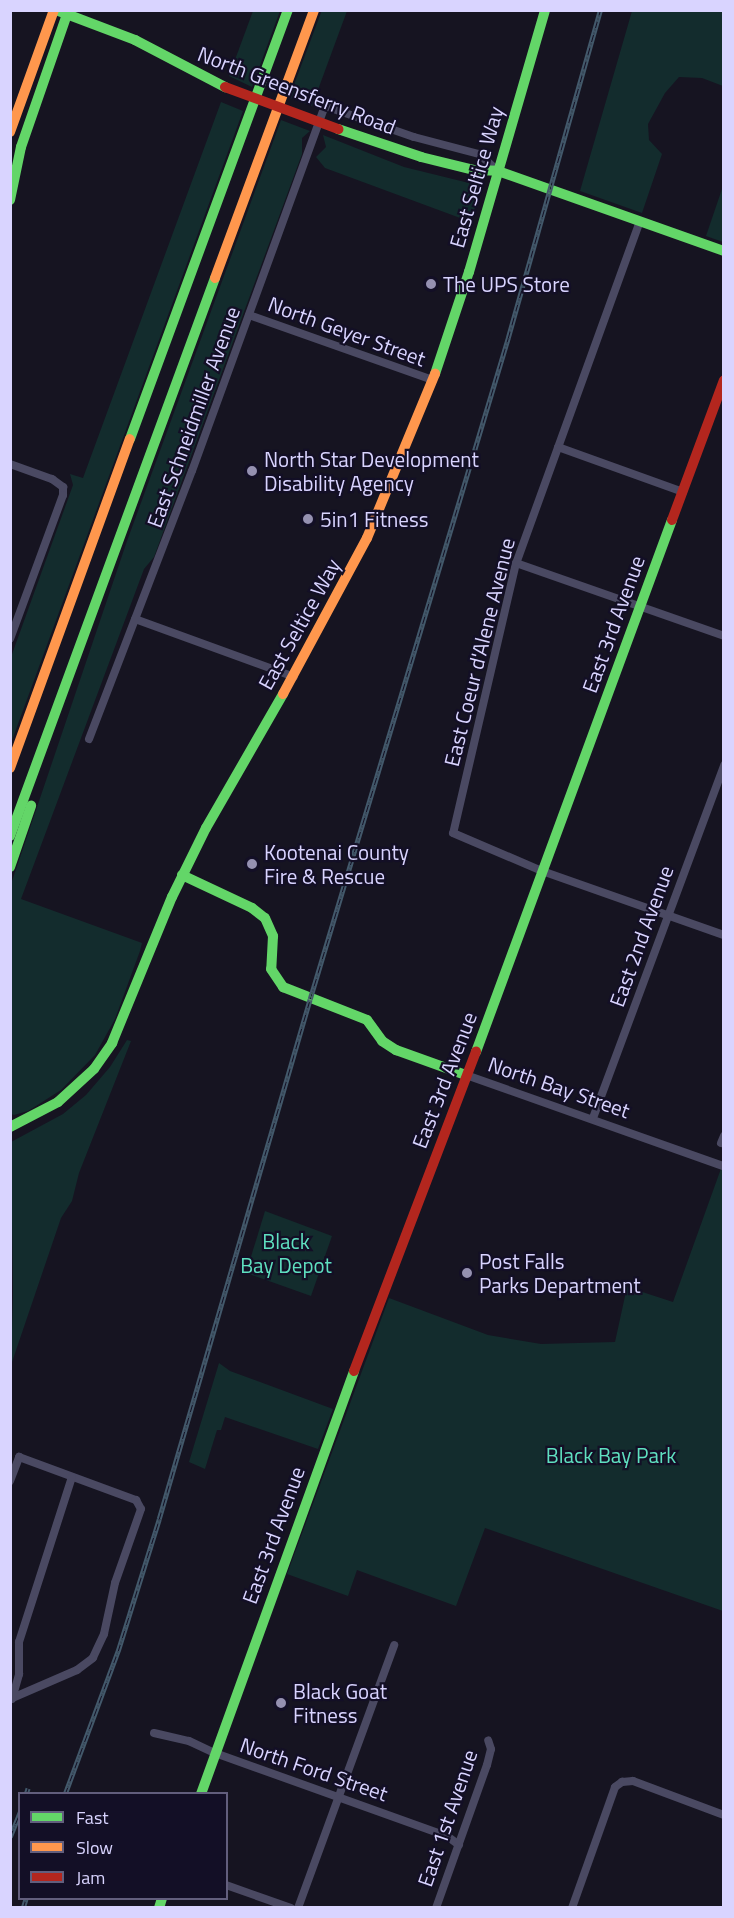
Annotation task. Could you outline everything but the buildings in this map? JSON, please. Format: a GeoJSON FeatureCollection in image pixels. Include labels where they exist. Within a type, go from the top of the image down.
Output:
{"type":"FeatureCollection","features":[{"type":"Feature","properties":{"kind":"main road"},"geometry":{"type":"LineString","coordinates":[[10,768],[288,10]]}},
{"type":"Feature","properties":{"kind":"main road"},"geometry":{"type":"LineString","coordinates":[[10,836],[314,10]]}},
{"type":"Feature","properties":{"kind":"main road","name":"East Seltice Way"},"geometry":{"type":"LineString","coordinates":[[10,1127],[58,1102],[80,1084],[104,1057],[128,1011],[182,875],[228,787],[294,677],[367,538],[433,380],[469,272],[545,10]]}},
{"type":"Feature","properties":{"kind":"main road"},"geometry":{"type":"LineString","coordinates":[[10,132],[59,12]]}},
{"type":"Feature","properties":{"kind":"main road"},"geometry":{"type":"LineString","coordinates":[[10,200],[21,147],[59,12]]}},
{"type":"Feature","properties":{"kind":"main road","name":"North Greensferry Road"},"geometry":{"type":"LineString","coordinates":[[59,12],[135,40],[225,87],[338,129],[421,157],[476,171],[498,171],[723,251]]}},
{"type":"Feature","properties":{"kind":"main road","name":"East 3rd Avenue"},"geometry":{"type":"LineString","coordinates":[[202,1792],[357,1361],[466,1075],[723,380]]}},
{"type":"Feature","properties":{"kind":"main road"},"geometry":{"type":"LineString","coordinates":[[10,867],[70,693],[107,568]]}},
{"type":"Feature","properties":{"kind":"main road"},"geometry":{"type":"LineString","coordinates":[[10,759],[29,717]]}},
{"type":"Feature","properties":{"kind":"main road","name":"North Bay Street"},"geometry":{"type":"LineString","coordinates":[[182,875],[252,908],[265,918],[273,936],[272,969],[283,987],[367,1020],[382,1041],[396,1050],[466,1075]]}},
{"type":"Feature","properties":{"kind":"street","name":"North Greensferry Road"},"geometry":{"type":"LineString","coordinates":[[325,105],[414,137],[479,154],[498,171]]}},
{"type":"Feature","properties":{"kind":"street","name":"East Schneidmiller Avenue"},"geometry":{"type":"LineString","coordinates":[[89,739],[249,315],[325,105]]}},
{"type":"Feature","properties":{"kind":"street","name":"East Coeur d'Alene Avenue"},"geometry":{"type":"LineString","coordinates":[[542,871],[453,833],[516,563],[640,221]]}},
{"type":"Feature","properties":{"kind":"street","name":"North Geyer Street"},"geometry":{"type":"LineString","coordinates":[[249,315],[433,380]]}},
{"type":"Feature","properties":{"kind":"street"},"geometry":{"type":"LineString","coordinates":[[558,447],[682,492]]}},
{"type":"Feature","properties":{"kind":"street"},"geometry":{"type":"LineString","coordinates":[[10,464],[61,483],[63,495],[10,639]]}},
{"type":"Feature","properties":{"kind":"street"},"geometry":{"type":"LineString","coordinates":[[516,563],[723,636]]}},
{"type":"Feature","properties":{"kind":"street"},"geometry":{"type":"LineString","coordinates":[[135,620],[294,677]]}},
{"type":"Feature","properties":{"kind":"street","name":"East 2nd Avenue"},"geometry":{"type":"LineString","coordinates":[[592,1118],[723,765]]}},
{"type":"Feature","properties":{"kind":"street"},"geometry":{"type":"LineString","coordinates":[[542,871],[723,935]]}},
{"type":"Feature","properties":{"kind":"street","name":"North Bay Street"},"geometry":{"type":"LineString","coordinates":[[466,1075],[723,1166]]}},
{"type":"Feature","properties":{"kind":"street"},"geometry":{"type":"LineString","coordinates":[[10,1481],[19,1457],[136,1500],[140,1513],[120,1568],[100,1647],[93,1658],[77,1670],[11,1699]]}},
{"type":"Feature","properties":{"kind":"street"},"geometry":{"type":"LineString","coordinates":[[11,1699],[19,1674],[19,1642],[72,1477]]}},
{"type":"Feature","properties":{"kind":"street"},"geometry":{"type":"LineString","coordinates":[[298,1908],[393,1645]]}},
{"type":"Feature","properties":{"kind":"street","name":"North Ford Street"},"geometry":{"type":"LineString","coordinates":[[154,1733],[189,1741],[215,1753],[447,1836],[459,1845]]}},
{"type":"Feature","properties":{"kind":"street","name":"East 1st Avenue"},"geometry":{"type":"LineString","coordinates":[[436,1908],[490,1756],[488,1740]]}},
{"type":"Feature","properties":{"kind":"street"},"geometry":{"type":"LineString","coordinates":[[572,1908],[615,1787],[622,1782],[633,1781],[723,1815]]}},
{"type":"Feature","properties":{"kind":"street"},"geometry":{"type":"LineString","coordinates":[[228,1886],[291,1908]]}},
{"type":"Feature","properties":{"kind":"green space"},"geometry":{"type":"Polygon","coordinates":[[[322,10],[347,11],[312,106],[289,98],[322,10]]]}},
{"type":"Feature","properties":{"kind":"green space"},"geometry":{"type":"Polygon","coordinates":[[[253,11],[280,11],[252,87],[229,76],[253,11]]]}},
{"type":"Feature","properties":{"kind":"green space"},"geometry":{"type":"Polygon","coordinates":[[[632,11],[723,11],[723,86],[702,78],[679,77],[665,93],[648,124],[649,140],[662,154],[642,213],[580,191],[632,11]]]}},
{"type":"Feature","properties":{"kind":"green space"},"geometry":{"type":"Polygon","coordinates":[[[221,102],[243,111],[11,743],[11,657],[73,485],[70,474],[83,478],[221,102]]]}},
{"type":"Feature","properties":{"kind":"green space"},"geometry":{"type":"Polygon","coordinates":[[[281,120],[310,131],[302,138],[302,154],[154,557],[144,569],[21,899],[142,943],[140,951],[115,1019],[95,1055],[61,1090],[28,1111],[14,1115],[11,1114],[11,884],[127,541],[281,120]]]}},
{"type":"Feature","properties":{"kind":"green space"},"geometry":{"type":"Polygon","coordinates":[[[323,135],[404,167],[469,183],[477,200],[471,222],[325,168],[316,157],[326,147],[323,135]]]}},
{"type":"Feature","properties":{"kind":"green space"},"geometry":{"type":"Polygon","coordinates":[[[723,186],[723,242],[706,236],[723,186]]]}},
{"type":"Feature","properties":{"kind":"green space"},"geometry":{"type":"Polygon","coordinates":[[[127,1040],[131,1041],[79,1173],[72,1201],[61,1218],[11,1365],[13,1294],[11,1142],[63,1114],[86,1095],[110,1067],[127,1040]]]}},
{"type":"Feature","properties":{"kind":"green space","name":"Black Bay Park"},"geometry":{"type":"Polygon","coordinates":[[[723,1163],[723,1611],[485,1528],[456,1606],[357,1570],[348,1596],[287,1574],[389,1298],[488,1335],[541,1344],[615,1342],[627,1287],[673,1302],[723,1163]]]}},
{"type":"Feature","properties":{"kind":"green space","name":"Black Bay Depot"},"geometry":{"type":"Polygon","coordinates":[[[265,1211],[332,1236],[311,1296],[246,1273],[265,1211]]]}},
{"type":"Feature","properties":{"kind":"green space"},"geometry":{"type":"Polygon","coordinates":[[[219,1363],[230,1371],[333,1409],[318,1449],[225,1417],[221,1430],[217,1430],[205,1469],[189,1462],[219,1363]]]}},
{"type":"Feature","properties":{"kind":"railway"},"geometry":{"type":"LineString","coordinates":[[66,1792],[118,1651],[159,1519],[310,999],[508,338],[600,10]]}},
{"type":"Feature","properties":{"kind":"railway"},"geometry":{"type":"LineString","coordinates":[[27,1792],[28,1788]]}},
{"type":"Feature","properties":{"kind":"railway"},"geometry":{"type":"LineString","coordinates":[[10,1837],[18,1817]]}},
{"type":"Feature","properties":{"kind":"railway"},"geometry":{"type":"LineString","coordinates":[[23,1908],[25,1900]]}},
{"type":"Feature","properties":{"kind":"traffic: fast"},"geometry":{"type":"LineString","coordinates":[[56,10],[135,40],[225,87]]}},
{"type":"Feature","properties":{"kind":"traffic: fast"},"geometry":{"type":"LineString","coordinates":[[130,439],[288,10]]}},
{"type":"Feature","properties":{"kind":"traffic: fast"},"geometry":{"type":"LineString","coordinates":[[435,374],[469,272],[545,10]]}},
{"type":"Feature","properties":{"kind":"traffic: fast"},"geometry":{"type":"LineString","coordinates":[[10,200],[21,147],[67,14]]}},
{"type":"Feature","properties":{"kind":"traffic: fast"},"geometry":{"type":"LineString","coordinates":[[338,129],[421,157],[474,170],[498,171],[724,251]]}},
{"type":"Feature","properties":{"kind":"traffic: fast"},"geometry":{"type":"LineString","coordinates":[[10,836],[215,278]]}},
{"type":"Feature","properties":{"kind":"traffic: fast"},"geometry":{"type":"LineString","coordinates":[[476,1052],[672,520]]}},
{"type":"Feature","properties":{"kind":"traffic: fast"},"geometry":{"type":"LineString","coordinates":[[10,1127],[58,1102],[94,1069],[112,1043],[172,897],[206,828],[283,694]]}},
{"type":"Feature","properties":{"kind":"traffic: fast"},"geometry":{"type":"LineString","coordinates":[[10,867],[31,806]]}},
{"type":"Feature","properties":{"kind":"traffic: fast"},"geometry":{"type":"LineString","coordinates":[[182,875],[252,908],[265,918],[273,936],[271,969],[283,987],[367,1020],[382,1041],[396,1050],[466,1075]]}},
{"type":"Feature","properties":{"kind":"traffic: fast"},"geometry":{"type":"LineString","coordinates":[[202,1792],[354,1371]]}},
{"type":"Feature","properties":{"kind":"traffic: fast"},"geometry":{"type":"LineString","coordinates":[[159,1908],[161,1900]]}},
{"type":"Feature","properties":{"kind":"traffic: slow"},"geometry":{"type":"LineString","coordinates":[[10,132],[54,10]]}},
{"type":"Feature","properties":{"kind":"traffic: slow"},"geometry":{"type":"LineString","coordinates":[[215,278],[314,10]]}},
{"type":"Feature","properties":{"kind":"traffic: slow"},"geometry":{"type":"LineString","coordinates":[[283,694],[367,538],[435,374]]}},
{"type":"Feature","properties":{"kind":"traffic: slow"},"geometry":{"type":"LineString","coordinates":[[10,768],[130,439]]}},
{"type":"Feature","properties":{"kind":"traffic: jam"},"geometry":{"type":"LineString","coordinates":[[225,87],[338,129]]}},
{"type":"Feature","properties":{"kind":"traffic: jam"},"geometry":{"type":"LineString","coordinates":[[672,520],[724,380]]}},
{"type":"Feature","properties":{"kind":"traffic: jam"},"geometry":{"type":"LineString","coordinates":[[354,1371],[476,1052]]}},
{"type":"Feature","properties":{"kind":"place","name":"The UPS Store"},"geometry":{"type":"Point","coordinates":[431,284]}},
{"type":"Feature","properties":{"kind":"place","name":"North Star Development Disability Agency"},"geometry":{"type":"Point","coordinates":[252,471]}},
{"type":"Feature","properties":{"kind":"place","name":"5in1 Fitness"},"geometry":{"type":"Point","coordinates":[308,519]}},
{"type":"Feature","properties":{"kind":"place","name":"Kootenai County Fire & Rescue"},"geometry":{"type":"Point","coordinates":[252,864]}},
{"type":"Feature","properties":{"kind":"place","name":"Post Falls Parks Department"},"geometry":{"type":"Point","coordinates":[467,1273]}},
{"type":"Feature","properties":{"kind":"place","name":"Black Goat Fitness"},"geometry":{"type":"Point","coordinates":[281,1703]}}]}
